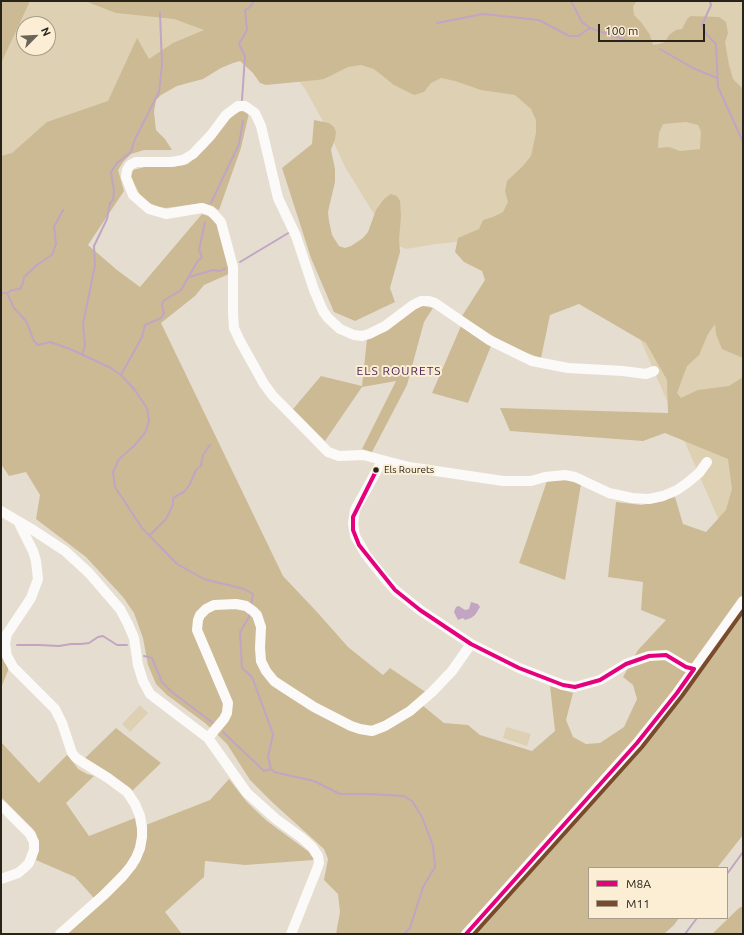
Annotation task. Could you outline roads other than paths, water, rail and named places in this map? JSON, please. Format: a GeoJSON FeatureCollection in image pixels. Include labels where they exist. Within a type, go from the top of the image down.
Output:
{"type":"FeatureCollection","features":[{"type":"Feature","properties":{"kind":"street"},"geometry":{"type":"LineString","coordinates":[[654,371],[646,374],[623,371],[568,368],[532,361],[489,340],[460,319],[435,303],[429,301],[421,301],[414,304],[385,326],[369,334],[362,336],[354,335],[340,329],[323,311],[314,290],[296,236],[278,198],[261,126],[255,113],[245,106],[238,106],[226,115],[201,147],[183,160],[171,162],[136,162],[127,170],[126,177],[133,195],[149,209],[166,214],[202,208],[211,211],[222,222],[233,267],[234,328],[264,384],[273,396],[328,452],[339,456],[363,455],[408,467],[503,481],[531,480],[565,475],[574,477],[609,493],[632,498],[649,499],[663,496],[677,490],[693,478],[707,462]]}},
{"type":"Feature","properties":{"kind":"street"},"geometry":{"type":"LineString","coordinates":[[382,461],[355,510],[353,517],[353,530],[359,545],[395,590],[420,610],[471,644],[519,668],[563,685],[575,687],[600,680],[626,664],[649,656],[666,655],[686,667],[694,669]]}},
{"type":"Feature","properties":{"kind":"street"},"geometry":{"type":"LineString","coordinates":[[1,511],[65,551],[89,573],[120,609],[128,624],[134,638],[138,665],[143,681],[150,694],[208,738],[247,793],[276,819],[312,847],[318,856],[318,869],[291,934]]}},
{"type":"Feature","properties":{"kind":"street"},"geometry":{"type":"LineString","coordinates":[[18,521],[33,550],[38,579],[31,598],[7,634],[5,644],[7,656],[13,667],[55,710],[62,723],[72,753],[76,758],[127,792],[135,804],[140,816],[142,827],[140,848],[131,866],[105,894],[60,934]]}},
{"type":"Feature","properties":{"kind":"street"},"geometry":{"type":"LineString","coordinates":[[466,934],[637,743],[677,693],[743,601]]}},
{"type":"Feature","properties":{"kind":"street"},"geometry":{"type":"LineString","coordinates":[[208,738],[224,719],[227,713],[228,703],[197,630],[200,615],[214,605],[228,603],[244,606],[257,615],[262,627],[260,648],[261,661],[266,671],[274,681],[314,706],[351,726],[372,731],[385,726],[410,711],[432,692],[452,671],[471,644]]}},
{"type":"Feature","properties":{"kind":"street"},"geometry":{"type":"LineString","coordinates":[[1,805],[30,834],[34,842],[34,850],[30,863],[18,873],[1,879]]}},
{"type":"Feature","properties":{"kind":"waterway"},"geometry":{"type":"LineString","coordinates":[[242,100],[245,56],[239,44],[247,30],[245,10],[250,7],[254,1]]}},
{"type":"Feature","properties":{"kind":"waterway"},"geometry":{"type":"LineString","coordinates":[[571,1],[582,22],[590,28]]}},
{"type":"Feature","properties":{"kind":"waterway"},"geometry":{"type":"LineString","coordinates":[[710,1],[711,5],[702,25],[707,35],[716,44],[718,87],[743,142]]}},
{"type":"Feature","properties":{"kind":"waterway"},"geometry":{"type":"LineString","coordinates":[[82,354],[85,346],[83,324],[95,265],[94,246],[107,219],[110,203],[113,200],[114,191],[111,172],[117,163],[131,152],[135,139],[159,92],[162,65],[160,13]]}},
{"type":"Feature","properties":{"kind":"waterway"},"geometry":{"type":"LineString","coordinates":[[437,23],[483,14],[539,20],[569,36],[578,36],[590,28],[626,40]]}},
{"type":"Feature","properties":{"kind":"waterway"},"geometry":{"type":"LineString","coordinates":[[660,49],[693,68],[717,78]]}},
{"type":"Feature","properties":{"kind":"waterway"},"geometry":{"type":"LineString","coordinates":[[211,203],[239,144],[243,121]]}},
{"type":"Feature","properties":{"kind":"waterway"},"geometry":{"type":"LineString","coordinates":[[7,293],[12,290],[20,289],[24,277],[38,264],[52,255],[56,244],[54,227],[63,210]]}},
{"type":"Feature","properties":{"kind":"waterway"},"geometry":{"type":"LineString","coordinates":[[121,375],[142,337],[145,325],[161,318],[164,313],[162,306],[163,301],[181,290],[197,262],[202,257],[199,250],[205,222]]}},
{"type":"Feature","properties":{"kind":"waterway"},"geometry":{"type":"LineString","coordinates":[[240,262],[290,232]]}},
{"type":"Feature","properties":{"kind":"waterway"},"geometry":{"type":"LineString","coordinates":[[189,277],[213,270],[219,271],[225,269]]}},
{"type":"Feature","properties":{"kind":"waterway"},"geometry":{"type":"LineString","coordinates":[[1,293],[7,293],[14,308],[26,321],[34,341],[38,345],[50,342],[70,349],[109,367],[121,375],[134,389],[147,408],[149,421],[145,433],[134,446],[119,459],[113,472],[115,487],[142,528],[177,564],[204,579],[244,589],[253,594],[251,606]]}},
{"type":"Feature","properties":{"kind":"waterway"},"geometry":{"type":"LineString","coordinates":[[149,536],[166,519],[173,505],[173,499],[184,492],[190,484],[196,470],[201,466],[203,455],[210,445]]}},
{"type":"Feature","properties":{"kind":"waterway"},"geometry":{"type":"LineString","coordinates":[[250,613],[240,632],[242,668],[252,677],[273,734],[268,757],[271,769],[274,772],[314,781],[340,794],[404,796],[412,801],[422,817],[433,846],[435,867],[423,887],[410,928],[404,934]]}},
{"type":"Feature","properties":{"kind":"waterway"},"geometry":{"type":"LineString","coordinates":[[17,645],[59,646],[81,644],[89,643],[98,637],[103,636],[117,645],[127,645]]}},
{"type":"Feature","properties":{"kind":"waterway"},"geometry":{"type":"LineString","coordinates":[[144,656],[152,658],[162,682],[172,692],[213,723]]}},
{"type":"Feature","properties":{"kind":"waterway"},"geometry":{"type":"LineString","coordinates":[[223,732],[264,771],[271,769]]}},
{"type":"Feature","properties":{"kind":"waterway"},"geometry":{"type":"LineString","coordinates":[[728,873],[743,852]]}},
{"type":"Feature","properties":{"kind":"waterway"},"geometry":{"type":"LineString","coordinates":[[685,934],[696,919]]}},
{"type":"Feature","properties":{"kind":"place","name":"Els Rourets"},"geometry":{"type":"Point","coordinates":[376,470]}},
{"type":"Feature","properties":{"kind":"district","name":"ELS ROURETS"},"geometry":{"type":"Point","coordinates":[399,371]}}]}
